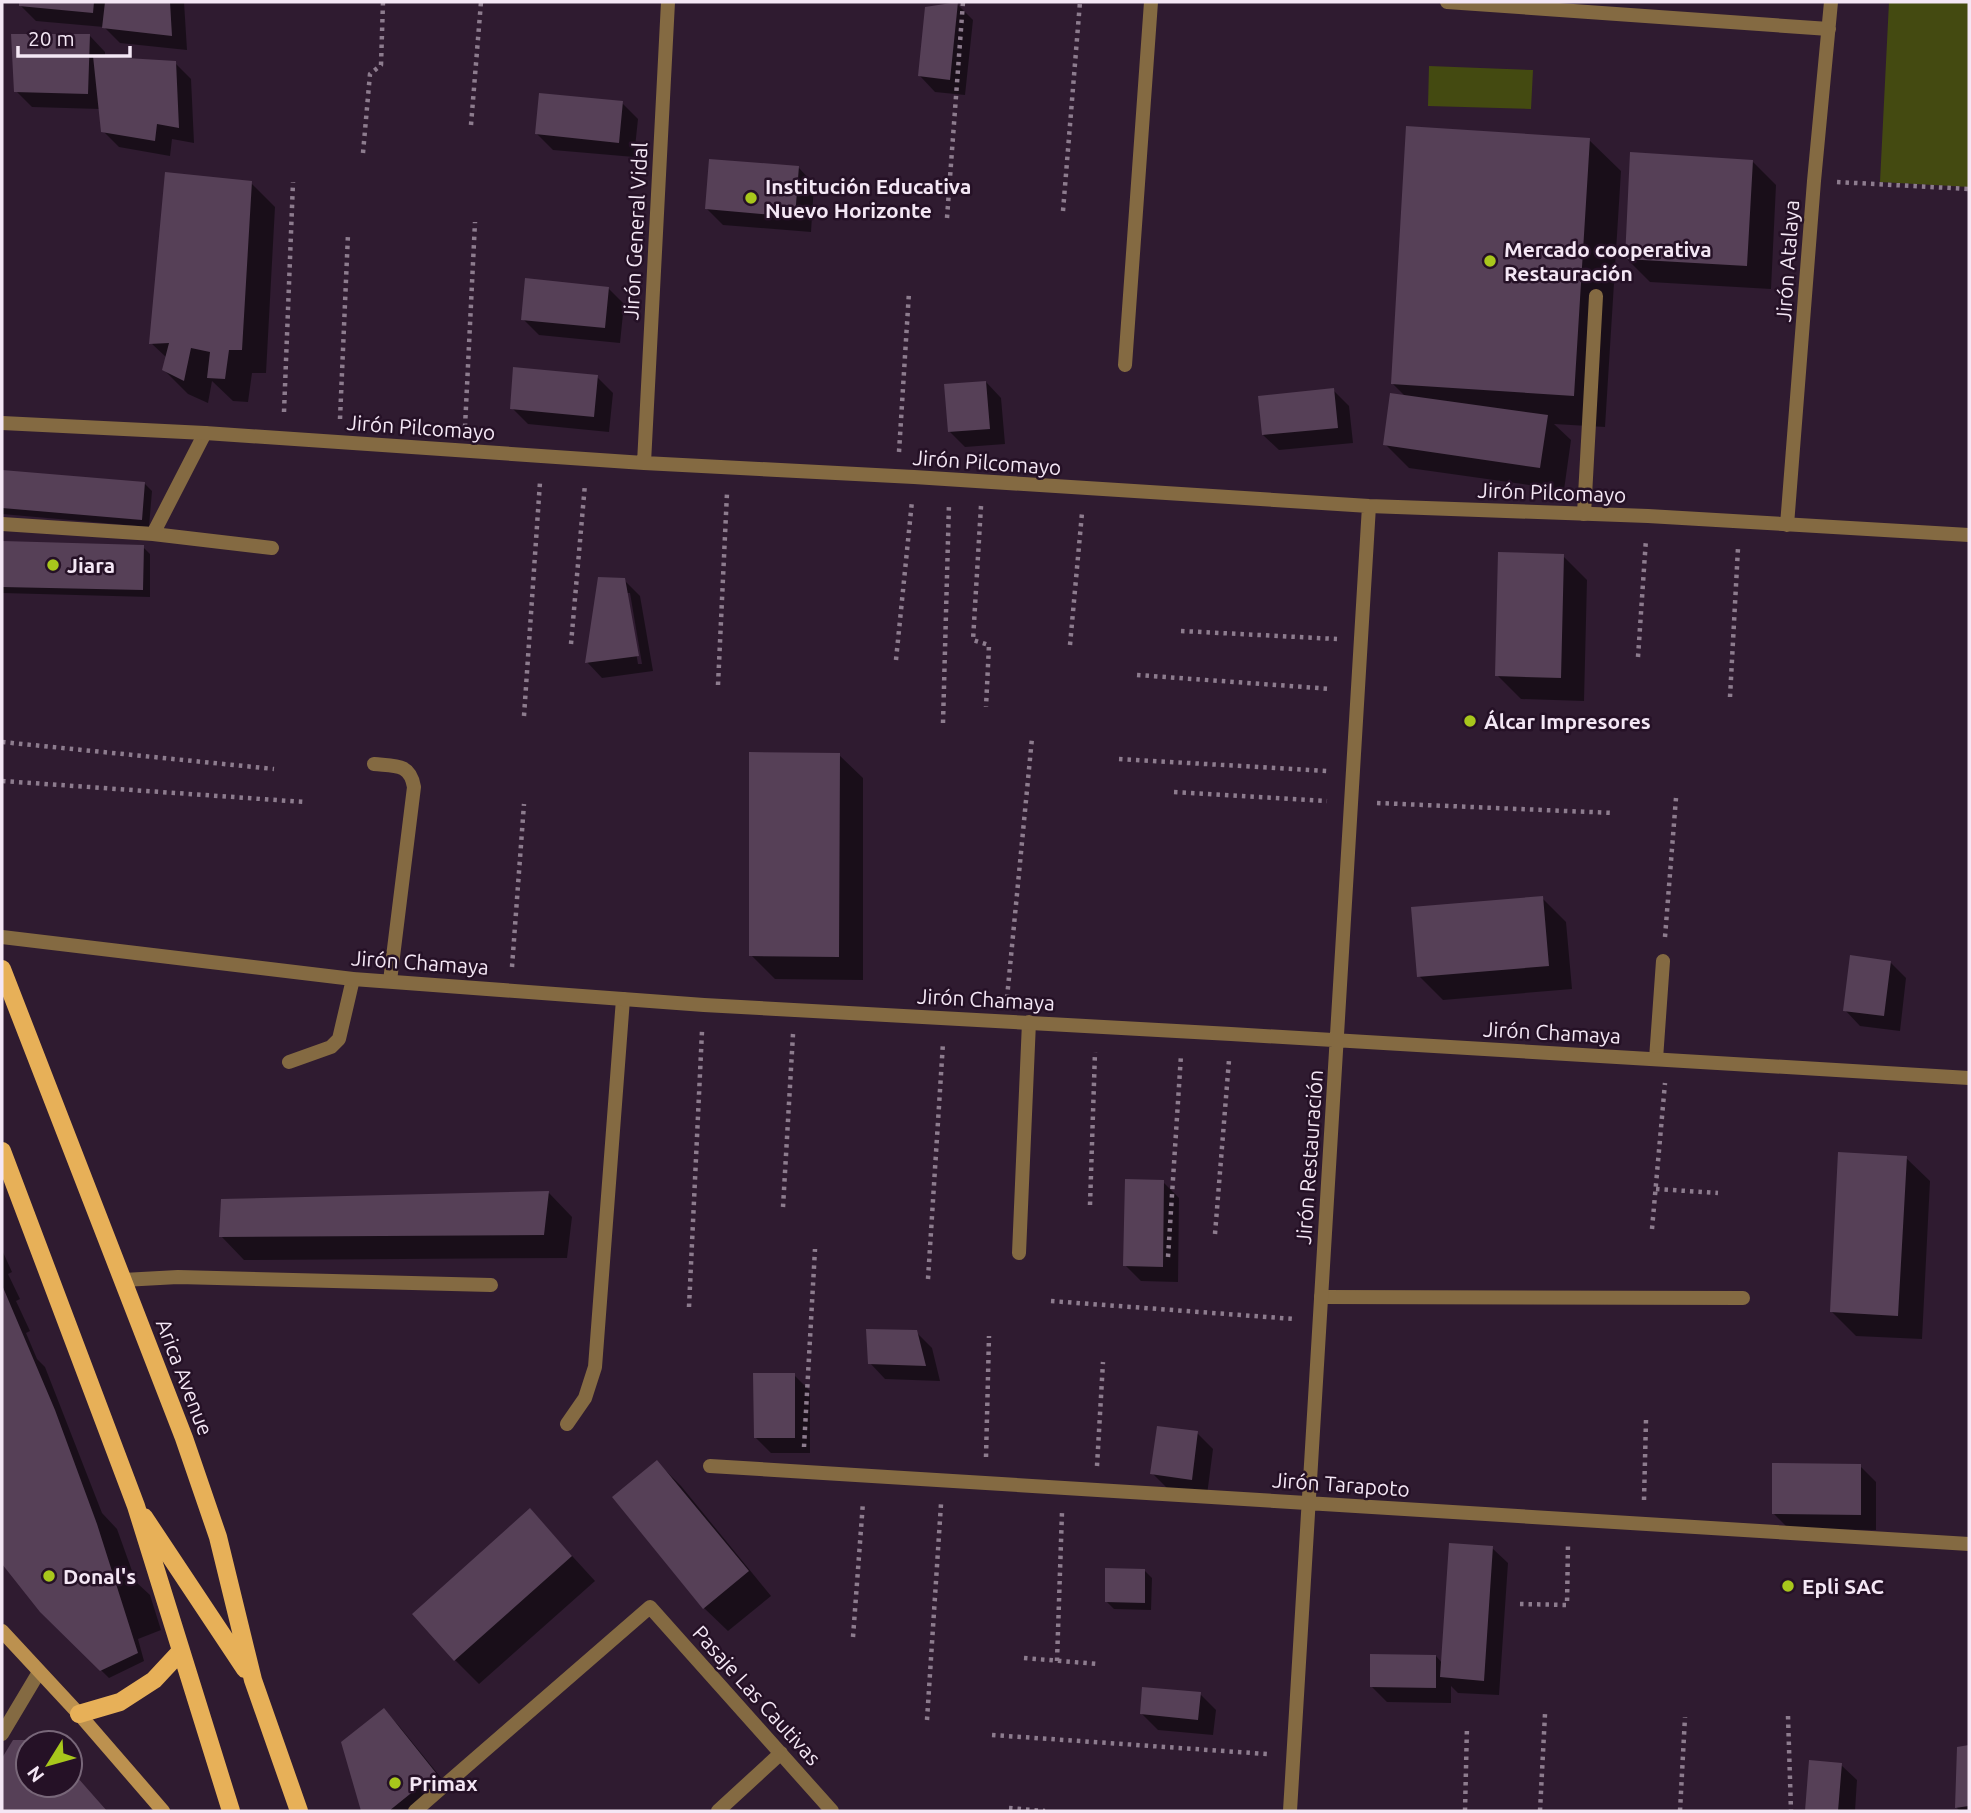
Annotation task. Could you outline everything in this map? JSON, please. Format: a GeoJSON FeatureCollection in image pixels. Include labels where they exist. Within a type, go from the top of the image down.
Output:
{"type":"FeatureCollection","features":[{"type":"Feature","properties":{"kind":"main road","name":"Arica Avenue"},"geometry":{"type":"LineString","coordinates":[[2,969],[184,1438],[218,1537],[253,1680],[299,1811]]}},
{"type":"Feature","properties":{"kind":"main road"},"geometry":{"type":"LineString","coordinates":[[2,1151],[136,1506],[231,1811]]}},
{"type":"Feature","properties":{"kind":"main road"},"geometry":{"type":"LineString","coordinates":[[136,1506],[253,1680]]}},
{"type":"Feature","properties":{"kind":"main road"},"geometry":{"type":"LineString","coordinates":[[2,1631],[163,1811]]}},
{"type":"Feature","properties":{"kind":"main road"},"geometry":{"type":"LineString","coordinates":[[79,1714],[120,1702],[154,1680],[181,1651]]}},
{"type":"Feature","properties":{"kind":"street","name":"Jirón General Vidal"},"geometry":{"type":"LineString","coordinates":[[644,463],[668,2]]}},
{"type":"Feature","properties":{"kind":"street"},"geometry":{"type":"LineString","coordinates":[[1125,365],[1151,2]]}},
{"type":"Feature","properties":{"kind":"street"},"geometry":{"type":"LineString","coordinates":[[1447,2],[1829,29]]}},
{"type":"Feature","properties":{"kind":"street","name":"Jirón Atalaya"},"geometry":{"type":"LineString","coordinates":[[1787,525],[1830,2]]}},
{"type":"Feature","properties":{"kind":"street"},"geometry":{"type":"LineString","coordinates":[[1584,514],[1596,296]]}},
{"type":"Feature","properties":{"kind":"street","name":"Jirón Pilcomayo"},"geometry":{"type":"LineString","coordinates":[[2,423],[205,433],[587,460],[914,477],[1369,506],[1648,516],[1969,535]]}},
{"type":"Feature","properties":{"kind":"street"},"geometry":{"type":"LineString","coordinates":[[153,534],[205,433]]}},
{"type":"Feature","properties":{"kind":"street","name":"Jirón Restauración"},"geometry":{"type":"LineString","coordinates":[[1290,1811],[1369,506]]}},
{"type":"Feature","properties":{"kind":"street"},"geometry":{"type":"LineString","coordinates":[[2,524],[153,534],[272,548]]}},
{"type":"Feature","properties":{"kind":"street"},"geometry":{"type":"LineString","coordinates":[[374,764],[403,767],[412,775],[414,787],[390,981]]}},
{"type":"Feature","properties":{"kind":"street","name":"Jirón Chamaya"},"geometry":{"type":"LineString","coordinates":[[2,937],[353,979],[704,1005],[1969,1078]]}},
{"type":"Feature","properties":{"kind":"street"},"geometry":{"type":"LineString","coordinates":[[1661,1060],[1663,961]]}},
{"type":"Feature","properties":{"kind":"street"},"geometry":{"type":"LineString","coordinates":[[289,1062],[331,1048],[339,1039],[353,979]]}},
{"type":"Feature","properties":{"kind":"street"},"geometry":{"type":"LineString","coordinates":[[567,1424],[585,1398],[595,1367],[623,999]]}},
{"type":"Feature","properties":{"kind":"street"},"geometry":{"type":"LineString","coordinates":[[1018,1253],[1029,1023]]}},
{"type":"Feature","properties":{"kind":"street"},"geometry":{"type":"LineString","coordinates":[[123,1280],[178,1277],[491,1285]]}},
{"type":"Feature","properties":{"kind":"street"},"geometry":{"type":"LineString","coordinates":[[1321,1297],[1743,1298]]}},
{"type":"Feature","properties":{"kind":"street","name":"Jirón Tarapoto"},"geometry":{"type":"LineString","coordinates":[[710,1466],[1969,1544]]}},
{"type":"Feature","properties":{"kind":"street","name":"Pasaje Las Cautivas"},"geometry":{"type":"LineString","coordinates":[[415,1811],[650,1607],[832,1811]]}},
{"type":"Feature","properties":{"kind":"street"},"geometry":{"type":"LineString","coordinates":[[2,1734],[38,1672]]}},
{"type":"Feature","properties":{"kind":"street"},"geometry":{"type":"LineString","coordinates":[[718,1811],[780,1753]]}},
{"type":"Feature","properties":{"kind":"path"},"geometry":{"type":"LineString","coordinates":[[363,153],[370,74],[381,65],[383,2]]}},
{"type":"Feature","properties":{"kind":"path"},"geometry":{"type":"LineString","coordinates":[[471,125],[481,2]]}},
{"type":"Feature","properties":{"kind":"path"},"geometry":{"type":"LineString","coordinates":[[947,218],[963,2]]}},
{"type":"Feature","properties":{"kind":"path"},"geometry":{"type":"LineString","coordinates":[[1063,211],[1080,2]]}},
{"type":"Feature","properties":{"kind":"path"},"geometry":{"type":"LineString","coordinates":[[1814,181],[1969,189]]}},
{"type":"Feature","properties":{"kind":"path"},"geometry":{"type":"LineString","coordinates":[[283,438],[293,182]]}},
{"type":"Feature","properties":{"kind":"path"},"geometry":{"type":"LineString","coordinates":[[464,451],[475,222]]}},
{"type":"Feature","properties":{"kind":"path"},"geometry":{"type":"LineString","coordinates":[[339,442],[348,234]]}},
{"type":"Feature","properties":{"kind":"path"},"geometry":{"type":"LineString","coordinates":[[898,477],[909,292]]}},
{"type":"Feature","properties":{"kind":"path"},"geometry":{"type":"LineString","coordinates":[[524,716],[542,457]]}},
{"type":"Feature","properties":{"kind":"path"},"geometry":{"type":"LineString","coordinates":[[571,644],[587,460]]}},
{"type":"Feature","properties":{"kind":"path"},"geometry":{"type":"LineString","coordinates":[[718,685],[729,468]]}},
{"type":"Feature","properties":{"kind":"path"},"geometry":{"type":"LineString","coordinates":[[896,660],[914,477]]}},
{"type":"Feature","properties":{"kind":"path"},"geometry":{"type":"LineString","coordinates":[[943,723],[950,480]]}},
{"type":"Feature","properties":{"kind":"path"},"geometry":{"type":"LineString","coordinates":[[983,482],[973,640],[989,645],[986,707]]}},
{"type":"Feature","properties":{"kind":"path"},"geometry":{"type":"LineString","coordinates":[[1070,645],[1084,489]]}},
{"type":"Feature","properties":{"kind":"path"},"geometry":{"type":"LineString","coordinates":[[1637,657],[1648,516]]}},
{"type":"Feature","properties":{"kind":"path"},"geometry":{"type":"LineString","coordinates":[[1730,697],[1740,522]]}},
{"type":"Feature","properties":{"kind":"path"},"geometry":{"type":"LineString","coordinates":[[1181,631],[1360,640]]}},
{"type":"Feature","properties":{"kind":"path"},"geometry":{"type":"LineString","coordinates":[[1137,675],[1357,691]]}},
{"type":"Feature","properties":{"kind":"path"},"geometry":{"type":"LineString","coordinates":[[1005,1021],[1032,738]]}},
{"type":"Feature","properties":{"kind":"path"},"geometry":{"type":"LineString","coordinates":[[2,742],[274,769]]}},
{"type":"Feature","properties":{"kind":"path"},"geometry":{"type":"LineString","coordinates":[[1119,759],[1353,772]]}},
{"type":"Feature","properties":{"kind":"path"},"geometry":{"type":"LineString","coordinates":[[2,781],[305,802]]}},
{"type":"Feature","properties":{"kind":"path"},"geometry":{"type":"LineString","coordinates":[[1174,792],[1614,813]]}},
{"type":"Feature","properties":{"kind":"path"},"geometry":{"type":"LineString","coordinates":[[1663,961],[1676,798]]}},
{"type":"Feature","properties":{"kind":"path"},"geometry":{"type":"LineString","coordinates":[[510,990],[524,804]]}},
{"type":"Feature","properties":{"kind":"path"},"geometry":{"type":"LineString","coordinates":[[689,1307],[704,1005]]}},
{"type":"Feature","properties":{"kind":"path"},"geometry":{"type":"LineString","coordinates":[[783,1208],[795,1010]]}},
{"type":"Feature","properties":{"kind":"path"},"geometry":{"type":"LineString","coordinates":[[928,1279],[945,1018]]}},
{"type":"Feature","properties":{"kind":"path"},"geometry":{"type":"LineString","coordinates":[[1090,1205],[1096,1026]]}},
{"type":"Feature","properties":{"kind":"path"},"geometry":{"type":"LineString","coordinates":[[1168,1257],[1183,1031]]}},
{"type":"Feature","properties":{"kind":"path"},"geometry":{"type":"LineString","coordinates":[[1215,1234],[1231,1034]]}},
{"type":"Feature","properties":{"kind":"path"},"geometry":{"type":"LineString","coordinates":[[1652,1229],[1661,1060]]}},
{"type":"Feature","properties":{"kind":"path"},"geometry":{"type":"LineString","coordinates":[[1656,1189],[1718,1193]]}},
{"type":"Feature","properties":{"kind":"path"},"geometry":{"type":"LineString","coordinates":[[803,1472],[815,1249]]}},
{"type":"Feature","properties":{"kind":"path"},"geometry":{"type":"LineString","coordinates":[[1051,1301],[1320,1321]]}},
{"type":"Feature","properties":{"kind":"path"},"geometry":{"type":"LineString","coordinates":[[985,1483],[989,1336]]}},
{"type":"Feature","properties":{"kind":"path"},"geometry":{"type":"LineString","coordinates":[[1096,1490],[1103,1363]]}},
{"type":"Feature","properties":{"kind":"path"},"geometry":{"type":"LineString","coordinates":[[1643,1524],[1646,1420]]}},
{"type":"Feature","properties":{"kind":"path"},"geometry":{"type":"LineString","coordinates":[[853,1637],[865,1476]]}},
{"type":"Feature","properties":{"kind":"path"},"geometry":{"type":"LineString","coordinates":[[927,1720],[943,1480]]}},
{"type":"Feature","properties":{"kind":"path"},"geometry":{"type":"LineString","coordinates":[[1057,1661],[1063,1488]]}},
{"type":"Feature","properties":{"kind":"path"},"geometry":{"type":"LineString","coordinates":[[1520,1604],[1567,1605],[1569,1519]]}},
{"type":"Feature","properties":{"kind":"path"},"geometry":{"type":"LineString","coordinates":[[1024,1658],[1098,1664]]}},
{"type":"Feature","properties":{"kind":"path"},"geometry":{"type":"LineString","coordinates":[[1540,1811],[1545,1714]]}},
{"type":"Feature","properties":{"kind":"path"},"geometry":{"type":"LineString","coordinates":[[1681,1811],[1685,1717]]}},
{"type":"Feature","properties":{"kind":"path"},"geometry":{"type":"LineString","coordinates":[[1788,1717],[1791,1811]]}},
{"type":"Feature","properties":{"kind":"path"},"geometry":{"type":"LineString","coordinates":[[1465,1811],[1467,1726]]}},
{"type":"Feature","properties":{"kind":"path"},"geometry":{"type":"LineString","coordinates":[[992,1735],[1293,1756]]}},
{"type":"Feature","properties":{"kind":"path"},"geometry":{"type":"LineString","coordinates":[[1009,1808],[1045,1811]]}},
{"type":"Feature","properties":{"kind":"green space"},"geometry":{"type":"Polygon","coordinates":[[[1889,2],[1969,2],[1969,187],[1880,182],[1889,2]]]}},
{"type":"Feature","properties":{"kind":"green space"},"geometry":{"type":"Polygon","coordinates":[[[1429,66],[1533,70],[1531,109],[1428,106],[1429,66]]]}},
{"type":"Feature","properties":{"kind":"building"},"geometry":{"type":"Polygon","coordinates":[[[19,2],[94,2],[93,13],[19,6],[19,2]]]}},
{"type":"Feature","properties":{"kind":"building"},"geometry":{"type":"Polygon","coordinates":[[[105,2],[170,2],[172,36],[102,28],[105,2]]]}},
{"type":"Feature","properties":{"kind":"building"},"geometry":{"type":"Polygon","coordinates":[[[958,2],[950,80],[918,76],[925,7],[958,2]]]}},
{"type":"Feature","properties":{"kind":"building"},"geometry":{"type":"Polygon","coordinates":[[[11,34],[90,34],[88,94],[14,92],[11,34]]]}},
{"type":"Feature","properties":{"kind":"building"},"geometry":{"type":"Polygon","coordinates":[[[93,56],[176,61],[179,128],[157,124],[155,141],[101,132],[93,56]]]}},
{"type":"Feature","properties":{"kind":"building"},"geometry":{"type":"Polygon","coordinates":[[[539,93],[623,101],[619,143],[535,134],[539,93]]]}},
{"type":"Feature","properties":{"kind":"building","name":"Mercado cooperativa Restauración"},"geometry":{"type":"Polygon","coordinates":[[[1406,126],[1590,138],[1574,396],[1391,384],[1406,126]]]}},
{"type":"Feature","properties":{"kind":"building"},"geometry":{"type":"Polygon","coordinates":[[[1630,152],[1753,160],[1747,266],[1625,259],[1630,152]]]}},
{"type":"Feature","properties":{"kind":"building","name":"Institución Educativa Nuevo Horizonte"},"geometry":{"type":"Polygon","coordinates":[[[709,159],[799,166],[795,217],[705,209],[709,159]]]}},
{"type":"Feature","properties":{"kind":"building"},"geometry":{"type":"Polygon","coordinates":[[[165,172],[252,181],[242,350],[229,350],[225,379],[207,378],[210,352],[191,348],[184,381],[162,370],[169,343],[149,344],[165,172]]]}},
{"type":"Feature","properties":{"kind":"building"},"geometry":{"type":"Polygon","coordinates":[[[525,278],[609,287],[605,328],[521,320],[525,278]]]}},
{"type":"Feature","properties":{"kind":"building"},"geometry":{"type":"Polygon","coordinates":[[[513,367],[598,375],[594,417],[510,409],[513,367]]]}},
{"type":"Feature","properties":{"kind":"building"},"geometry":{"type":"Polygon","coordinates":[[[986,381],[990,429],[948,432],[944,384],[986,381]]]}},
{"type":"Feature","properties":{"kind":"building"},"geometry":{"type":"Polygon","coordinates":[[[1334,388],[1338,428],[1262,435],[1258,396],[1334,388]]]}},
{"type":"Feature","properties":{"kind":"building"},"geometry":{"type":"Polygon","coordinates":[[[1390,393],[1548,415],[1540,468],[1383,445],[1390,393]]]}},
{"type":"Feature","properties":{"kind":"building"},"geometry":{"type":"Polygon","coordinates":[[[2,470],[145,482],[142,520],[2,508],[2,470]]]}},
{"type":"Feature","properties":{"kind":"building"},"geometry":{"type":"Polygon","coordinates":[[[2,541],[144,545],[143,590],[2,587],[2,541]]]}},
{"type":"Feature","properties":{"kind":"building"},"geometry":{"type":"Polygon","coordinates":[[[1498,552],[1564,554],[1561,678],[1495,676],[1498,552]]]}},
{"type":"Feature","properties":{"kind":"building"},"geometry":{"type":"Polygon","coordinates":[[[598,577],[625,578],[639,656],[585,663],[598,577]]]}},
{"type":"Feature","properties":{"kind":"building"},"geometry":{"type":"Polygon","coordinates":[[[749,752],[840,753],[839,957],[749,956],[749,752]]]}},
{"type":"Feature","properties":{"kind":"building"},"geometry":{"type":"Polygon","coordinates":[[[1543,896],[1549,966],[1417,977],[1411,907],[1543,896]]]}},
{"type":"Feature","properties":{"kind":"building"},"geometry":{"type":"Polygon","coordinates":[[[1850,955],[1891,961],[1884,1016],[1843,1011],[1850,955]]]}},
{"type":"Feature","properties":{"kind":"building"},"geometry":{"type":"Polygon","coordinates":[[[1838,1152],[1907,1156],[1898,1316],[1830,1312],[1838,1152]]]}},
{"type":"Feature","properties":{"kind":"building"},"geometry":{"type":"Polygon","coordinates":[[[1125,1179],[1164,1180],[1163,1267],[1123,1266],[1125,1179]]]}},
{"type":"Feature","properties":{"kind":"building"},"geometry":{"type":"Polygon","coordinates":[[[549,1191],[544,1235],[219,1237],[221,1199],[549,1191]]]}},
{"type":"Feature","properties":{"kind":"building"},"geometry":{"type":"Polygon","coordinates":[[[2,1285],[55,1410],[97,1524],[138,1653],[100,1671],[40,1612],[2,1564],[2,1285]]]}},
{"type":"Feature","properties":{"kind":"building"},"geometry":{"type":"Polygon","coordinates":[[[866,1329],[917,1330],[926,1366],[868,1364],[866,1329]]]}},
{"type":"Feature","properties":{"kind":"building"},"geometry":{"type":"Polygon","coordinates":[[[753,1373],[795,1373],[795,1438],[754,1438],[753,1373]]]}},
{"type":"Feature","properties":{"kind":"building"},"geometry":{"type":"Polygon","coordinates":[[[1157,1426],[1198,1431],[1192,1480],[1150,1474],[1157,1426]]]}},
{"type":"Feature","properties":{"kind":"building"},"geometry":{"type":"Polygon","coordinates":[[[657,1460],[749,1571],[703,1609],[612,1497],[657,1460]]]}},
{"type":"Feature","properties":{"kind":"building"},"geometry":{"type":"Polygon","coordinates":[[[1772,1463],[1861,1464],[1861,1515],[1772,1514],[1772,1463]]]}},
{"type":"Feature","properties":{"kind":"building"},"geometry":{"type":"Polygon","coordinates":[[[530,1508],[572,1556],[454,1661],[412,1614],[530,1508]]]}},
{"type":"Feature","properties":{"kind":"building"},"geometry":{"type":"Polygon","coordinates":[[[1449,1543],[1493,1546],[1484,1681],[1440,1677],[1449,1543]]]}},
{"type":"Feature","properties":{"kind":"building"},"geometry":{"type":"Polygon","coordinates":[[[1105,1568],[1145,1569],[1145,1603],[1105,1602],[1105,1568]]]}},
{"type":"Feature","properties":{"kind":"building"},"geometry":{"type":"Polygon","coordinates":[[[1370,1654],[1436,1655],[1436,1688],[1370,1687],[1370,1654]]]}},
{"type":"Feature","properties":{"kind":"building"},"geometry":{"type":"Polygon","coordinates":[[[1142,1687],[1201,1692],[1198,1720],[1140,1714],[1142,1687]]]}},
{"type":"Feature","properties":{"kind":"building"},"geometry":{"type":"Polygon","coordinates":[[[384,1708],[436,1773],[389,1811],[361,1811],[341,1742],[384,1708]]]}},
{"type":"Feature","properties":{"kind":"building"},"geometry":{"type":"Polygon","coordinates":[[[14,1740],[14,1799],[84,1799],[84,1785],[107,1811],[2,1811],[2,1758],[14,1740]]]}},
{"type":"Feature","properties":{"kind":"building"},"geometry":{"type":"Polygon","coordinates":[[[1969,1745],[1969,1806],[1955,1808],[1957,1747],[1969,1745]]]}},
{"type":"Feature","properties":{"kind":"building"},"geometry":{"type":"Polygon","coordinates":[[[1809,1760],[1842,1763],[1838,1811],[1805,1811],[1809,1760]]]}},
{"type":"Feature","properties":{"kind":"place","name":"Institución Educativa Nuevo Horizonte"},"geometry":{"type":"Point","coordinates":[751,198]}},
{"type":"Feature","properties":{"kind":"place","name":"Mercado cooperativa Restauración"},"geometry":{"type":"Point","coordinates":[1490,261]}},
{"type":"Feature","properties":{"kind":"place","name":"Jiara"},"geometry":{"type":"Point","coordinates":[53,565]}},
{"type":"Feature","properties":{"kind":"place","name":"Álcar Impresores"},"geometry":{"type":"Point","coordinates":[1470,721]}},
{"type":"Feature","properties":{"kind":"place","name":"Donal's"},"geometry":{"type":"Point","coordinates":[49,1576]}},
{"type":"Feature","properties":{"kind":"place","name":"Epli SAC"},"geometry":{"type":"Point","coordinates":[1788,1586]}},
{"type":"Feature","properties":{"kind":"place","name":"Primax"},"geometry":{"type":"Point","coordinates":[395,1783]}}]}
